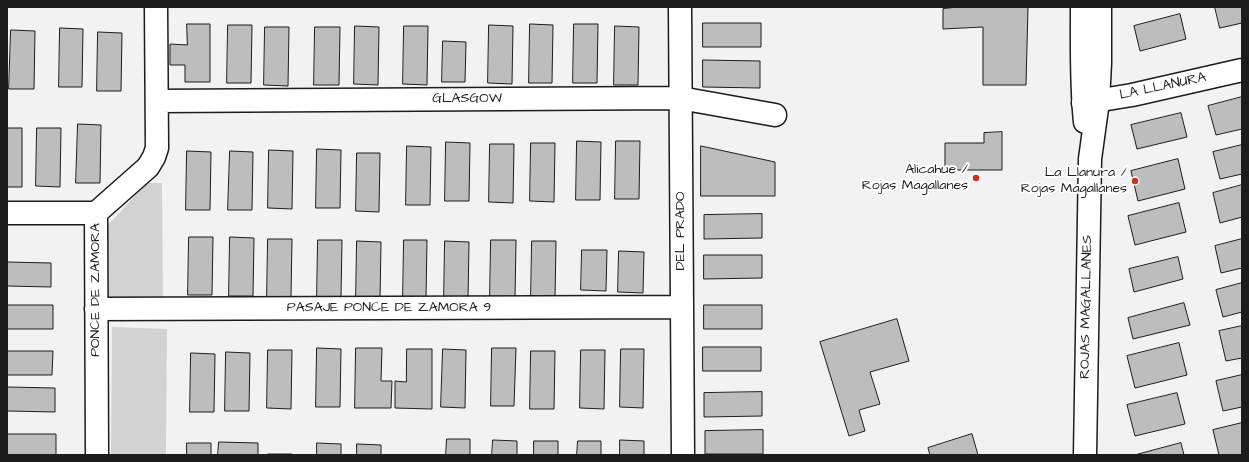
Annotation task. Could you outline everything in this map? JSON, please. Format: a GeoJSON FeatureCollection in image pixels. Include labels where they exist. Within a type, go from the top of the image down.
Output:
{"type":"FeatureCollection","features":[{"type":"Feature","properties":{"kind":"street","name":"PONCE DE ZAMORA"},"geometry":{"type":"LineString","coordinates":[[96,455],[96,213],[140,176],[148,167],[157,148],[156,7]]}},
{"type":"Feature","properties":{"kind":"street","name":"DEL PRADO"},"geometry":{"type":"LineString","coordinates":[[680,7],[683,455]]}},
{"type":"Feature","properties":{"kind":"street","name":"ROJAS MAGALLANES"},"geometry":{"type":"LineString","coordinates":[[1082,7],[1090,102],[1085,455]]}},
{"type":"Feature","properties":{"kind":"street","name":"ROJAS MAGALLANES"},"geometry":{"type":"LineString","coordinates":[[1090,102],[1100,63],[1100,7]]}},
{"type":"Feature","properties":{"kind":"street","name":"LA LLANURA"},"geometry":{"type":"LineString","coordinates":[[1090,102],[1132,95],[1242,70]]}},
{"type":"Feature","properties":{"kind":"street","name":"GLASGOW"},"geometry":{"type":"LineString","coordinates":[[157,100],[680,98],[775,115]]}},
{"type":"Feature","properties":{"kind":"street"},"geometry":{"type":"LineString","coordinates":[[7,213],[96,213]]}},
{"type":"Feature","properties":{"kind":"street","name":"PASAJE PONCE DE ZAMORA 9"},"geometry":{"type":"LineString","coordinates":[[96,309],[682,307]]}},
{"type":"Feature","properties":{"kind":"shaded area"},"geometry":{"type":"Polygon","coordinates":[[[147,183],[162,183],[163,302],[107,298],[108,225],[147,183]]]}},
{"type":"Feature","properties":{"kind":"shaded area"},"geometry":{"type":"Polygon","coordinates":[[[112,327],[167,329],[166,455],[111,455],[112,327]]]}},
{"type":"Feature","properties":{"kind":"building"},"geometry":{"type":"Polygon","coordinates":[[[958,7],[1028,7],[1026,85],[983,85],[983,27],[943,29],[943,9],[958,7]]]}},
{"type":"Feature","properties":{"kind":"building"},"geometry":{"type":"Polygon","coordinates":[[[1215,7],[1242,7],[1242,23],[1220,28],[1215,7]]]}},
{"type":"Feature","properties":{"kind":"building"},"geometry":{"type":"Polygon","coordinates":[[[1180,14],[1186,39],[1140,51],[1134,26],[1180,14]]]}},
{"type":"Feature","properties":{"kind":"building"},"geometry":{"type":"Polygon","coordinates":[[[703,23],[761,23],[761,47],[703,47],[703,23]]]}},
{"type":"Feature","properties":{"kind":"building"},"geometry":{"type":"Polygon","coordinates":[[[187,24],[210,24],[210,82],[185,82],[185,65],[170,65],[170,44],[187,45],[187,24]]]}},
{"type":"Feature","properties":{"kind":"building"},"geometry":{"type":"Polygon","coordinates":[[[530,24],[553,25],[552,83],[529,83],[530,24]]]}},
{"type":"Feature","properties":{"kind":"building"},"geometry":{"type":"Polygon","coordinates":[[[574,24],[598,24],[597,83],[573,83],[574,24]]]}},
{"type":"Feature","properties":{"kind":"building"},"geometry":{"type":"Polygon","coordinates":[[[228,25],[252,25],[251,83],[227,83],[228,25]]]}},
{"type":"Feature","properties":{"kind":"building"},"geometry":{"type":"Polygon","coordinates":[[[489,25],[513,26],[512,84],[488,83],[489,25]]]}},
{"type":"Feature","properties":{"kind":"building"},"geometry":{"type":"Polygon","coordinates":[[[355,26],[379,27],[378,85],[354,84],[355,26]]]}},
{"type":"Feature","properties":{"kind":"building"},"geometry":{"type":"Polygon","coordinates":[[[404,26],[428,26],[427,85],[403,84],[404,26]]]}},
{"type":"Feature","properties":{"kind":"building"},"geometry":{"type":"Polygon","coordinates":[[[615,26],[639,27],[638,85],[614,85],[615,26]]]}},
{"type":"Feature","properties":{"kind":"building"},"geometry":{"type":"Polygon","coordinates":[[[265,27],[289,27],[288,86],[264,85],[265,27]]]}},
{"type":"Feature","properties":{"kind":"building"},"geometry":{"type":"Polygon","coordinates":[[[315,27],[340,27],[339,85],[314,85],[315,27]]]}},
{"type":"Feature","properties":{"kind":"building"},"geometry":{"type":"Polygon","coordinates":[[[60,28],[83,29],[82,87],[59,87],[60,28]]]}},
{"type":"Feature","properties":{"kind":"building"},"geometry":{"type":"Polygon","coordinates":[[[11,30],[35,31],[34,89],[9,89],[11,30]]]}},
{"type":"Feature","properties":{"kind":"building"},"geometry":{"type":"Polygon","coordinates":[[[98,32],[122,33],[121,91],[97,91],[98,32]]]}},
{"type":"Feature","properties":{"kind":"building"},"geometry":{"type":"Polygon","coordinates":[[[443,41],[466,42],[465,82],[442,82],[443,41]]]}},
{"type":"Feature","properties":{"kind":"building"},"geometry":{"type":"Polygon","coordinates":[[[703,60],[760,61],[760,88],[703,87],[703,60]]]}},
{"type":"Feature","properties":{"kind":"building"},"geometry":{"type":"Polygon","coordinates":[[[1242,97],[1242,129],[1216,135],[1208,106],[1242,97]]]}},
{"type":"Feature","properties":{"kind":"building"},"geometry":{"type":"Polygon","coordinates":[[[1181,113],[1187,137],[1137,149],[1131,125],[1181,113]]]}},
{"type":"Feature","properties":{"kind":"building"},"geometry":{"type":"Polygon","coordinates":[[[78,124],[101,125],[100,183],[76,183],[78,124]]]}},
{"type":"Feature","properties":{"kind":"building"},"geometry":{"type":"Polygon","coordinates":[[[7,128],[22,128],[22,187],[7,187],[7,128]]]}},
{"type":"Feature","properties":{"kind":"building"},"geometry":{"type":"Polygon","coordinates":[[[37,128],[61,128],[60,187],[36,186],[37,128]]]}},
{"type":"Feature","properties":{"kind":"building"},"geometry":{"type":"Polygon","coordinates":[[[1002,132],[1002,170],[945,170],[945,143],[984,143],[984,133],[1002,132]]]}},
{"type":"Feature","properties":{"kind":"building"},"geometry":{"type":"Polygon","coordinates":[[[577,141],[601,142],[600,200],[576,200],[577,141]]]}},
{"type":"Feature","properties":{"kind":"building"},"geometry":{"type":"Polygon","coordinates":[[[616,141],[640,141],[639,199],[615,199],[616,141]]]}},
{"type":"Feature","properties":{"kind":"building"},"geometry":{"type":"Polygon","coordinates":[[[446,142],[470,143],[469,201],[445,201],[446,142]]]}},
{"type":"Feature","properties":{"kind":"building"},"geometry":{"type":"Polygon","coordinates":[[[531,143],[555,143],[554,202],[530,201],[531,143]]]}},
{"type":"Feature","properties":{"kind":"building"},"geometry":{"type":"Polygon","coordinates":[[[490,144],[514,144],[513,203],[489,202],[490,144]]]}},
{"type":"Feature","properties":{"kind":"building"},"geometry":{"type":"Polygon","coordinates":[[[1242,145],[1242,174],[1220,179],[1213,152],[1242,145]]]}},
{"type":"Feature","properties":{"kind":"building"},"geometry":{"type":"Polygon","coordinates":[[[407,146],[431,147],[430,205],[406,205],[407,146]]]}},
{"type":"Feature","properties":{"kind":"building"},"geometry":{"type":"Polygon","coordinates":[[[701,146],[775,162],[775,196],[701,196],[701,146]]]}},
{"type":"Feature","properties":{"kind":"building"},"geometry":{"type":"Polygon","coordinates":[[[317,149],[341,150],[340,208],[316,208],[317,149]]]}},
{"type":"Feature","properties":{"kind":"building"},"geometry":{"type":"Polygon","coordinates":[[[269,150],[293,151],[292,209],[268,208],[269,150]]]}},
{"type":"Feature","properties":{"kind":"building"},"geometry":{"type":"Polygon","coordinates":[[[187,151],[211,152],[210,210],[186,210],[187,151]]]}},
{"type":"Feature","properties":{"kind":"building"},"geometry":{"type":"Polygon","coordinates":[[[230,151],[253,152],[252,210],[228,210],[230,151]]]}},
{"type":"Feature","properties":{"kind":"building"},"geometry":{"type":"Polygon","coordinates":[[[357,153],[380,153],[379,212],[356,211],[357,153]]]}},
{"type":"Feature","properties":{"kind":"building"},"geometry":{"type":"Polygon","coordinates":[[[1178,159],[1185,189],[1138,201],[1131,171],[1178,159]]]}},
{"type":"Feature","properties":{"kind":"building"},"geometry":{"type":"Polygon","coordinates":[[[1242,185],[1242,217],[1220,223],[1213,193],[1242,185]]]}},
{"type":"Feature","properties":{"kind":"building"},"geometry":{"type":"Polygon","coordinates":[[[1179,203],[1186,232],[1135,245],[1128,216],[1179,203]]]}},
{"type":"Feature","properties":{"kind":"building"},"geometry":{"type":"Polygon","coordinates":[[[762,214],[762,238],[704,239],[704,215],[762,214]]]}},
{"type":"Feature","properties":{"kind":"building"},"geometry":{"type":"Polygon","coordinates":[[[189,237],[213,237],[212,295],[188,295],[189,237]]]}},
{"type":"Feature","properties":{"kind":"building"},"geometry":{"type":"Polygon","coordinates":[[[230,237],[254,238],[253,296],[229,296],[230,237]]]}},
{"type":"Feature","properties":{"kind":"building"},"geometry":{"type":"Polygon","coordinates":[[[268,239],[292,239],[291,297],[267,297],[268,239]]]}},
{"type":"Feature","properties":{"kind":"building"},"geometry":{"type":"Polygon","coordinates":[[[1242,239],[1242,268],[1221,273],[1215,246],[1242,239]]]}},
{"type":"Feature","properties":{"kind":"building"},"geometry":{"type":"Polygon","coordinates":[[[318,240],[342,240],[341,298],[317,298],[318,240]]]}},
{"type":"Feature","properties":{"kind":"building"},"geometry":{"type":"Polygon","coordinates":[[[404,240],[427,240],[426,298],[403,298],[404,240]]]}},
{"type":"Feature","properties":{"kind":"building"},"geometry":{"type":"Polygon","coordinates":[[[491,240],[516,240],[515,299],[490,298],[491,240]]]}},
{"type":"Feature","properties":{"kind":"building"},"geometry":{"type":"Polygon","coordinates":[[[357,241],[381,242],[380,300],[356,299],[357,241]]]}},
{"type":"Feature","properties":{"kind":"building"},"geometry":{"type":"Polygon","coordinates":[[[445,241],[469,242],[468,300],[444,300],[445,241]]]}},
{"type":"Feature","properties":{"kind":"building"},"geometry":{"type":"Polygon","coordinates":[[[532,241],[556,241],[555,300],[531,299],[532,241]]]}},
{"type":"Feature","properties":{"kind":"building"},"geometry":{"type":"Polygon","coordinates":[[[582,250],[607,250],[606,291],[581,290],[582,250]]]}},
{"type":"Feature","properties":{"kind":"building"},"geometry":{"type":"Polygon","coordinates":[[[619,251],[644,252],[643,293],[618,292],[619,251]]]}},
{"type":"Feature","properties":{"kind":"building"},"geometry":{"type":"Polygon","coordinates":[[[704,255],[762,255],[762,278],[704,279],[704,255]]]}},
{"type":"Feature","properties":{"kind":"building"},"geometry":{"type":"Polygon","coordinates":[[[1178,257],[1183,279],[1134,292],[1129,269],[1178,257]]]}},
{"type":"Feature","properties":{"kind":"building"},"geometry":{"type":"Polygon","coordinates":[[[7,262],[51,263],[51,287],[7,286],[7,262]]]}},
{"type":"Feature","properties":{"kind":"building"},"geometry":{"type":"Polygon","coordinates":[[[1242,283],[1242,312],[1223,317],[1216,290],[1242,283]]]}},
{"type":"Feature","properties":{"kind":"building"},"geometry":{"type":"Polygon","coordinates":[[[1184,303],[1190,325],[1133,339],[1128,318],[1184,303]]]}},
{"type":"Feature","properties":{"kind":"building"},"geometry":{"type":"Polygon","coordinates":[[[7,305],[53,305],[53,329],[7,329],[7,305]]]}},
{"type":"Feature","properties":{"kind":"building"},"geometry":{"type":"Polygon","coordinates":[[[704,305],[762,305],[762,329],[704,329],[704,305]]]}},
{"type":"Feature","properties":{"kind":"building"},"geometry":{"type":"Polygon","coordinates":[[[897,319],[909,361],[870,372],[880,404],[859,410],[865,431],[849,436],[820,342],[897,319]]]}},
{"type":"Feature","properties":{"kind":"building"},"geometry":{"type":"Polygon","coordinates":[[[1242,326],[1242,358],[1226,361],[1219,331],[1242,326]]]}},
{"type":"Feature","properties":{"kind":"building"},"geometry":{"type":"Polygon","coordinates":[[[1179,343],[1187,375],[1135,388],[1127,356],[1179,343]]]}},
{"type":"Feature","properties":{"kind":"building"},"geometry":{"type":"Polygon","coordinates":[[[703,347],[761,347],[761,371],[703,371],[703,347]]]}},
{"type":"Feature","properties":{"kind":"building"},"geometry":{"type":"Polygon","coordinates":[[[317,348],[341,349],[340,407],[316,407],[317,348]]]}},
{"type":"Feature","properties":{"kind":"building"},"geometry":{"type":"Polygon","coordinates":[[[356,348],[382,348],[381,381],[392,381],[391,408],[355,408],[356,348]]]}},
{"type":"Feature","properties":{"kind":"building"},"geometry":{"type":"Polygon","coordinates":[[[492,348],[516,348],[514,406],[491,406],[492,348]]]}},
{"type":"Feature","properties":{"kind":"building"},"geometry":{"type":"Polygon","coordinates":[[[407,349],[432,349],[432,409],[395,408],[395,381],[406,382],[407,349]]]}},
{"type":"Feature","properties":{"kind":"building"},"geometry":{"type":"Polygon","coordinates":[[[443,349],[466,350],[465,408],[441,407],[443,349]]]}},
{"type":"Feature","properties":{"kind":"building"},"geometry":{"type":"Polygon","coordinates":[[[621,349],[644,349],[643,408],[620,407],[621,349]]]}},
{"type":"Feature","properties":{"kind":"building"},"geometry":{"type":"Polygon","coordinates":[[[268,350],[292,350],[291,409],[267,408],[268,350]]]}},
{"type":"Feature","properties":{"kind":"building"},"geometry":{"type":"Polygon","coordinates":[[[581,350],[605,350],[604,409],[580,408],[581,350]]]}},
{"type":"Feature","properties":{"kind":"building"},"geometry":{"type":"Polygon","coordinates":[[[7,351],[53,351],[52,375],[7,375],[7,351]]]}},
{"type":"Feature","properties":{"kind":"building"},"geometry":{"type":"Polygon","coordinates":[[[531,351],[555,351],[554,409],[530,409],[531,351]]]}},
{"type":"Feature","properties":{"kind":"building"},"geometry":{"type":"Polygon","coordinates":[[[226,352],[250,353],[249,411],[225,411],[226,352]]]}},
{"type":"Feature","properties":{"kind":"building"},"geometry":{"type":"Polygon","coordinates":[[[191,353],[215,354],[214,412],[190,412],[191,353]]]}},
{"type":"Feature","properties":{"kind":"building"},"geometry":{"type":"Polygon","coordinates":[[[1242,375],[1242,407],[1223,411],[1216,381],[1242,375]]]}},
{"type":"Feature","properties":{"kind":"building"},"geometry":{"type":"Polygon","coordinates":[[[7,387],[55,388],[55,412],[7,411],[7,387]]]}},
{"type":"Feature","properties":{"kind":"building"},"geometry":{"type":"Polygon","coordinates":[[[762,392],[762,416],[704,417],[704,393],[762,392]]]}},
{"type":"Feature","properties":{"kind":"building"},"geometry":{"type":"Polygon","coordinates":[[[1177,393],[1185,424],[1135,436],[1127,405],[1177,393]]]}},
{"type":"Feature","properties":{"kind":"building"},"geometry":{"type":"Polygon","coordinates":[[[1242,423],[1242,455],[1219,455],[1213,430],[1242,423]]]}},
{"type":"Feature","properties":{"kind":"building"},"geometry":{"type":"Polygon","coordinates":[[[763,430],[763,454],[705,454],[705,431],[763,430]]]}},
{"type":"Feature","properties":{"kind":"building"},"geometry":{"type":"Polygon","coordinates":[[[7,434],[56,434],[56,455],[7,455],[7,434]]]}},
{"type":"Feature","properties":{"kind":"building"},"geometry":{"type":"Polygon","coordinates":[[[972,434],[978,455],[930,455],[928,448],[972,434]]]}},
{"type":"Feature","properties":{"kind":"building"},"geometry":{"type":"Polygon","coordinates":[[[447,439],[470,439],[470,455],[446,455],[447,439]]]}},
{"type":"Feature","properties":{"kind":"building"},"geometry":{"type":"Polygon","coordinates":[[[493,440],[517,441],[517,455],[492,455],[493,440]]]}},
{"type":"Feature","properties":{"kind":"building"},"geometry":{"type":"Polygon","coordinates":[[[620,440],[644,441],[644,455],[620,455],[620,440]]]}},
{"type":"Feature","properties":{"kind":"building"},"geometry":{"type":"Polygon","coordinates":[[[534,441],[558,441],[558,455],[534,455],[534,441]]]}},
{"type":"Feature","properties":{"kind":"building"},"geometry":{"type":"Polygon","coordinates":[[[578,441],[601,441],[601,455],[577,455],[578,441]]]}},
{"type":"Feature","properties":{"kind":"building"},"geometry":{"type":"Polygon","coordinates":[[[219,442],[258,443],[258,455],[218,455],[219,442]]]}},
{"type":"Feature","properties":{"kind":"building"},"geometry":{"type":"Polygon","coordinates":[[[187,443],[211,443],[211,455],[187,455],[187,443]]]}},
{"type":"Feature","properties":{"kind":"building"},"geometry":{"type":"Polygon","coordinates":[[[317,443],[341,444],[341,455],[317,455],[317,443]]]}},
{"type":"Feature","properties":{"kind":"building"},"geometry":{"type":"Polygon","coordinates":[[[1181,443],[1184,455],[1135,455],[1181,443]]]}},
{"type":"Feature","properties":{"kind":"building"},"geometry":{"type":"Polygon","coordinates":[[[357,444],[381,445],[381,455],[357,455],[357,444]]]}},
{"type":"Feature","properties":{"kind":"building"},"geometry":{"type":"Polygon","coordinates":[[[292,454],[292,455],[268,455],[292,454]]]}},
{"type":"Feature","properties":{"kind":"place","name":"Alicahue / Rojas Magallanes"},"geometry":{"type":"Point","coordinates":[976,178]}},
{"type":"Feature","properties":{"kind":"place","name":"La Llanura / Rojas Magallanes"},"geometry":{"type":"Point","coordinates":[1135,181]}}]}
